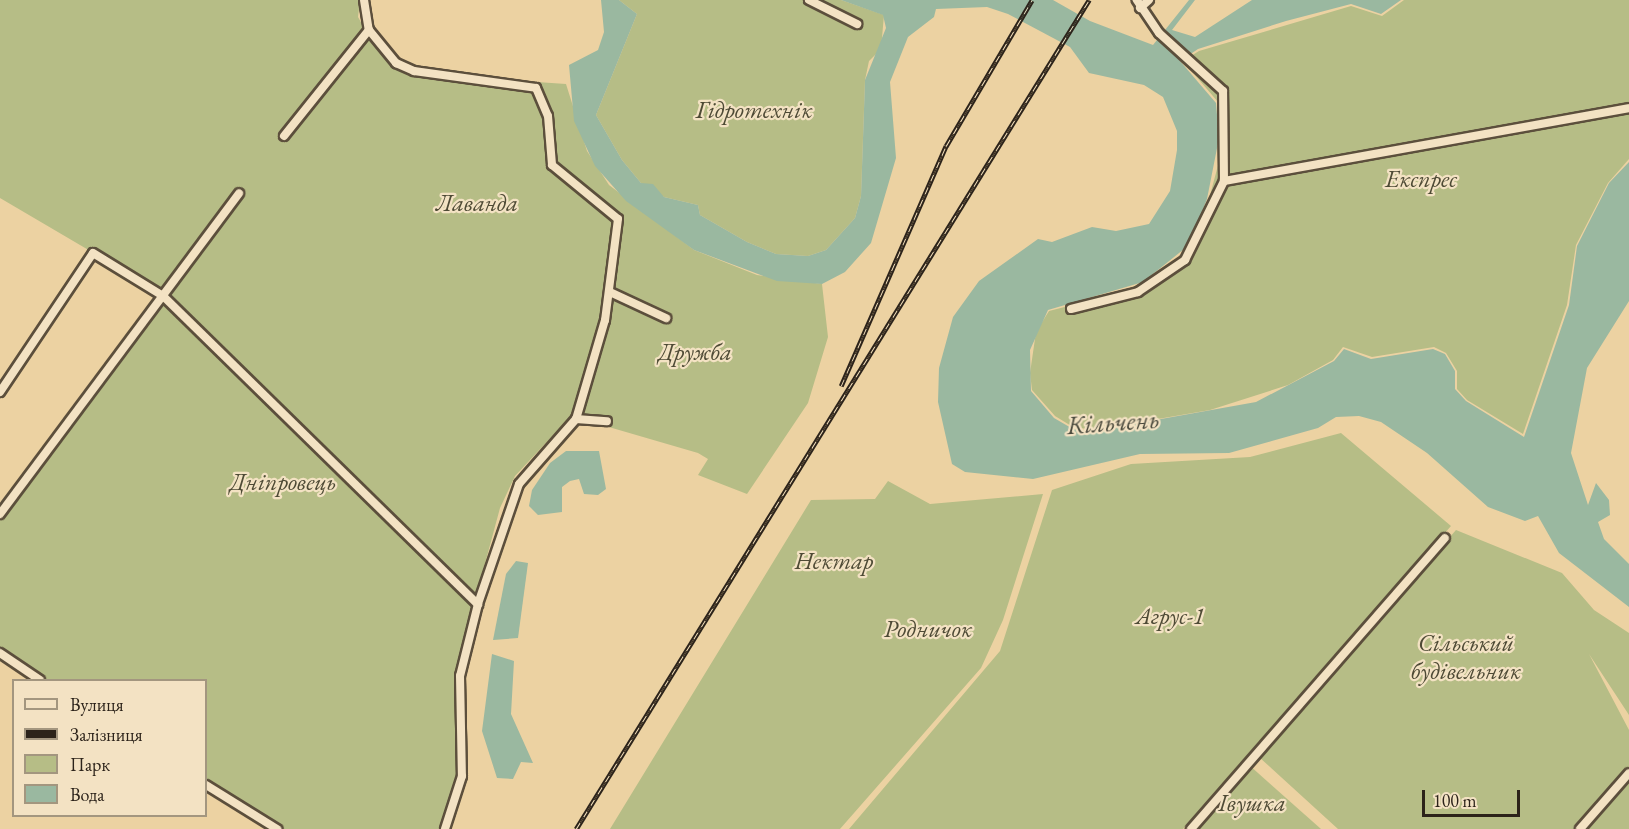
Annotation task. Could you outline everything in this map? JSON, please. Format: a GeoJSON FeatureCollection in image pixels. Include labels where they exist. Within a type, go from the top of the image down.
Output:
{"type":"FeatureCollection","features":[{"type":"Feature","properties":{"kind":"street"},"geometry":{"type":"LineString","coordinates":[[364,0],[369,30],[396,63],[414,71],[536,88],[548,116],[552,165],[618,219],[610,292],[576,418],[519,484],[478,604],[460,676],[462,776],[445,829]]}},
{"type":"Feature","properties":{"kind":"street"},"geometry":{"type":"LineString","coordinates":[[809,0],[857,24]]}},
{"type":"Feature","properties":{"kind":"street"},"geometry":{"type":"LineString","coordinates":[[1071,309],[1138,292],[1185,260],[1224,181],[1223,92],[1194,61],[1159,33],[1139,4],[1149,0]]}},
{"type":"Feature","properties":{"kind":"street"},"geometry":{"type":"LineString","coordinates":[[284,136],[369,30]]}},
{"type":"Feature","properties":{"kind":"street"},"geometry":{"type":"LineString","coordinates":[[1224,181],[1628,108]]}},
{"type":"Feature","properties":{"kind":"street"},"geometry":{"type":"LineString","coordinates":[[0,514],[239,193]]}},
{"type":"Feature","properties":{"kind":"street"},"geometry":{"type":"LineString","coordinates":[[0,392],[93,253],[164,296],[478,604]]}},
{"type":"Feature","properties":{"kind":"street"},"geometry":{"type":"LineString","coordinates":[[610,292],[666,318]]}},
{"type":"Feature","properties":{"kind":"street"},"geometry":{"type":"LineString","coordinates":[[576,418],[607,421]]}},
{"type":"Feature","properties":{"kind":"street"},"geometry":{"type":"LineString","coordinates":[[1191,829],[1445,538]]}},
{"type":"Feature","properties":{"kind":"street"},"geometry":{"type":"LineString","coordinates":[[0,653],[37,679]]}},
{"type":"Feature","properties":{"kind":"street"},"geometry":{"type":"LineString","coordinates":[[1580,829],[1629,773]]}},
{"type":"Feature","properties":{"kind":"street"},"geometry":{"type":"LineString","coordinates":[[207,787],[277,829]]}},
{"type":"Feature","properties":{"kind":"green space","name":"Дніпровець"},"geometry":{"type":"Polygon","coordinates":[[[0,0],[360,0],[358,17],[371,40],[390,63],[410,73],[566,84],[587,151],[609,185],[694,250],[757,275],[822,284],[828,337],[808,403],[747,494],[698,475],[708,459],[698,453],[571,416],[515,476],[500,508],[455,675],[461,756],[441,829],[271,829],[207,784],[207,679],[43,679],[0,650],[0,506],[160,292],[0,198],[0,0]]]}},
{"type":"Feature","properties":{"kind":"green space","name":"Гідротехнік"},"geometry":{"type":"Polygon","coordinates":[[[619,0],[841,0],[884,15],[881,49],[869,61],[865,80],[861,196],[855,218],[826,250],[808,256],[776,254],[747,242],[700,215],[698,205],[664,197],[641,183],[622,160],[596,115],[637,14],[619,0]]]}},
{"type":"Feature","properties":{"kind":"green space","name":"Експрес"},"geometry":{"type":"Polygon","coordinates":[[[1404,0],[1629,0],[1629,159],[1608,183],[1576,245],[1567,305],[1523,434],[1467,400],[1457,389],[1457,371],[1446,353],[1434,347],[1372,357],[1343,347],[1333,360],[1288,385],[1210,410],[1094,430],[1073,427],[1055,416],[1032,390],[1030,373],[1036,332],[1049,311],[1123,292],[1164,271],[1191,246],[1209,199],[1220,158],[1218,102],[1183,61],[1199,51],[1351,6],[1382,16],[1404,0]]]}},
{"type":"Feature","properties":{"kind":"green space","name":"Агрус-1"},"geometry":{"type":"Polygon","coordinates":[[[1341,433],[1451,526],[1183,829],[849,829],[1000,651],[1052,490],[1131,464],[1250,457],[1341,433]]]}},
{"type":"Feature","properties":{"kind":"green space"},"geometry":{"type":"Polygon","coordinates":[[[888,481],[930,504],[1043,494],[1003,620],[981,668],[840,829],[610,829],[811,500],[875,499],[888,481]]]}},
{"type":"Feature","properties":{"kind":"green space","name":"Сільський будівельник"},"geometry":{"type":"Polygon","coordinates":[[[1456,530],[1562,573],[1594,610],[1629,633],[1629,715],[1589,654],[1629,730],[1629,829],[1338,829],[1259,757],[1456,530]]]}},
{"type":"Feature","properties":{"kind":"green space","name":"Івушка"},"geometry":{"type":"Polygon","coordinates":[[[1249,765],[1321,829],[1196,829],[1249,765]]]}},
{"type":"Feature","properties":{"kind":"water"},"geometry":{"type":"Polygon","coordinates":[[[601,0],[619,0],[637,14],[596,115],[622,160],[641,183],[653,184],[664,197],[698,205],[700,215],[747,242],[776,254],[808,256],[826,250],[855,218],[861,196],[865,80],[886,28],[883,15],[841,0],[1053,0],[1090,21],[1153,45],[1189,0],[1195,0],[1172,30],[1195,37],[1252,0],[1401,0],[1381,14],[1351,4],[1286,21],[1198,49],[1180,61],[1216,103],[1219,138],[1207,199],[1189,245],[1143,282],[1048,310],[1030,350],[1031,391],[1054,418],[1073,429],[1094,431],[1256,402],[1334,361],[1344,349],[1371,359],[1433,349],[1445,354],[1455,371],[1455,389],[1466,401],[1524,437],[1569,305],[1577,246],[1609,183],[1629,162],[1629,301],[1587,368],[1571,453],[1588,505],[1596,483],[1609,500],[1610,515],[1598,522],[1604,539],[1629,564],[1629,607],[1559,553],[1538,516],[1525,521],[1488,507],[1427,453],[1381,422],[1359,416],[1336,417],[1318,428],[1229,453],[1140,454],[1033,479],[965,472],[952,464],[938,402],[939,368],[953,317],[979,281],[1038,239],[1052,242],[1092,227],[1116,231],[1149,224],[1170,191],[1177,150],[1177,131],[1163,97],[1144,85],[1089,73],[1070,47],[1008,14],[987,7],[936,9],[934,17],[908,37],[890,82],[896,158],[871,243],[845,272],[822,284],[777,281],[694,250],[626,201],[595,166],[574,121],[569,65],[598,50],[604,32],[601,0]]]}},
{"type":"Feature","properties":{"kind":"water"},"geometry":{"type":"Polygon","coordinates":[[[566,451],[599,451],[606,489],[598,495],[584,494],[579,479],[570,481],[562,487],[562,512],[538,515],[529,506],[532,490],[550,463],[566,451]]]}},
{"type":"Feature","properties":{"kind":"water"},"geometry":{"type":"Polygon","coordinates":[[[516,561],[528,563],[518,638],[493,640],[506,574],[516,561]]]}},
{"type":"Feature","properties":{"kind":"water"},"geometry":{"type":"Polygon","coordinates":[[[492,654],[514,661],[511,714],[533,763],[521,762],[513,779],[497,778],[482,731],[492,654]]]}},
{"type":"Feature","properties":{"kind":"railway"},"geometry":{"type":"LineString","coordinates":[[841,386],[946,146],[1032,0]]}},
{"type":"Feature","properties":{"kind":"railway"},"geometry":{"type":"LineString","coordinates":[[576,829],[1089,0]]}},
{"type":"Feature","properties":{"kind":"park label","name":"Лаванда"},"geometry":{"type":"Point","coordinates":[477,203]}},
{"type":"Feature","properties":{"kind":"park label","name":"Дружба"},"geometry":{"type":"Point","coordinates":[695,352]}},
{"type":"Feature","properties":{"kind":"park label","name":"Нектар"},"geometry":{"type":"Point","coordinates":[834,561]}},
{"type":"Feature","properties":{"kind":"park label","name":"Родничок"},"geometry":{"type":"Point","coordinates":[928,629]}},
{"type":"Feature","properties":{"kind":"water label","name":"Кільчень"},"geometry":{"type":"Point","coordinates":[1113,423]}}]}
